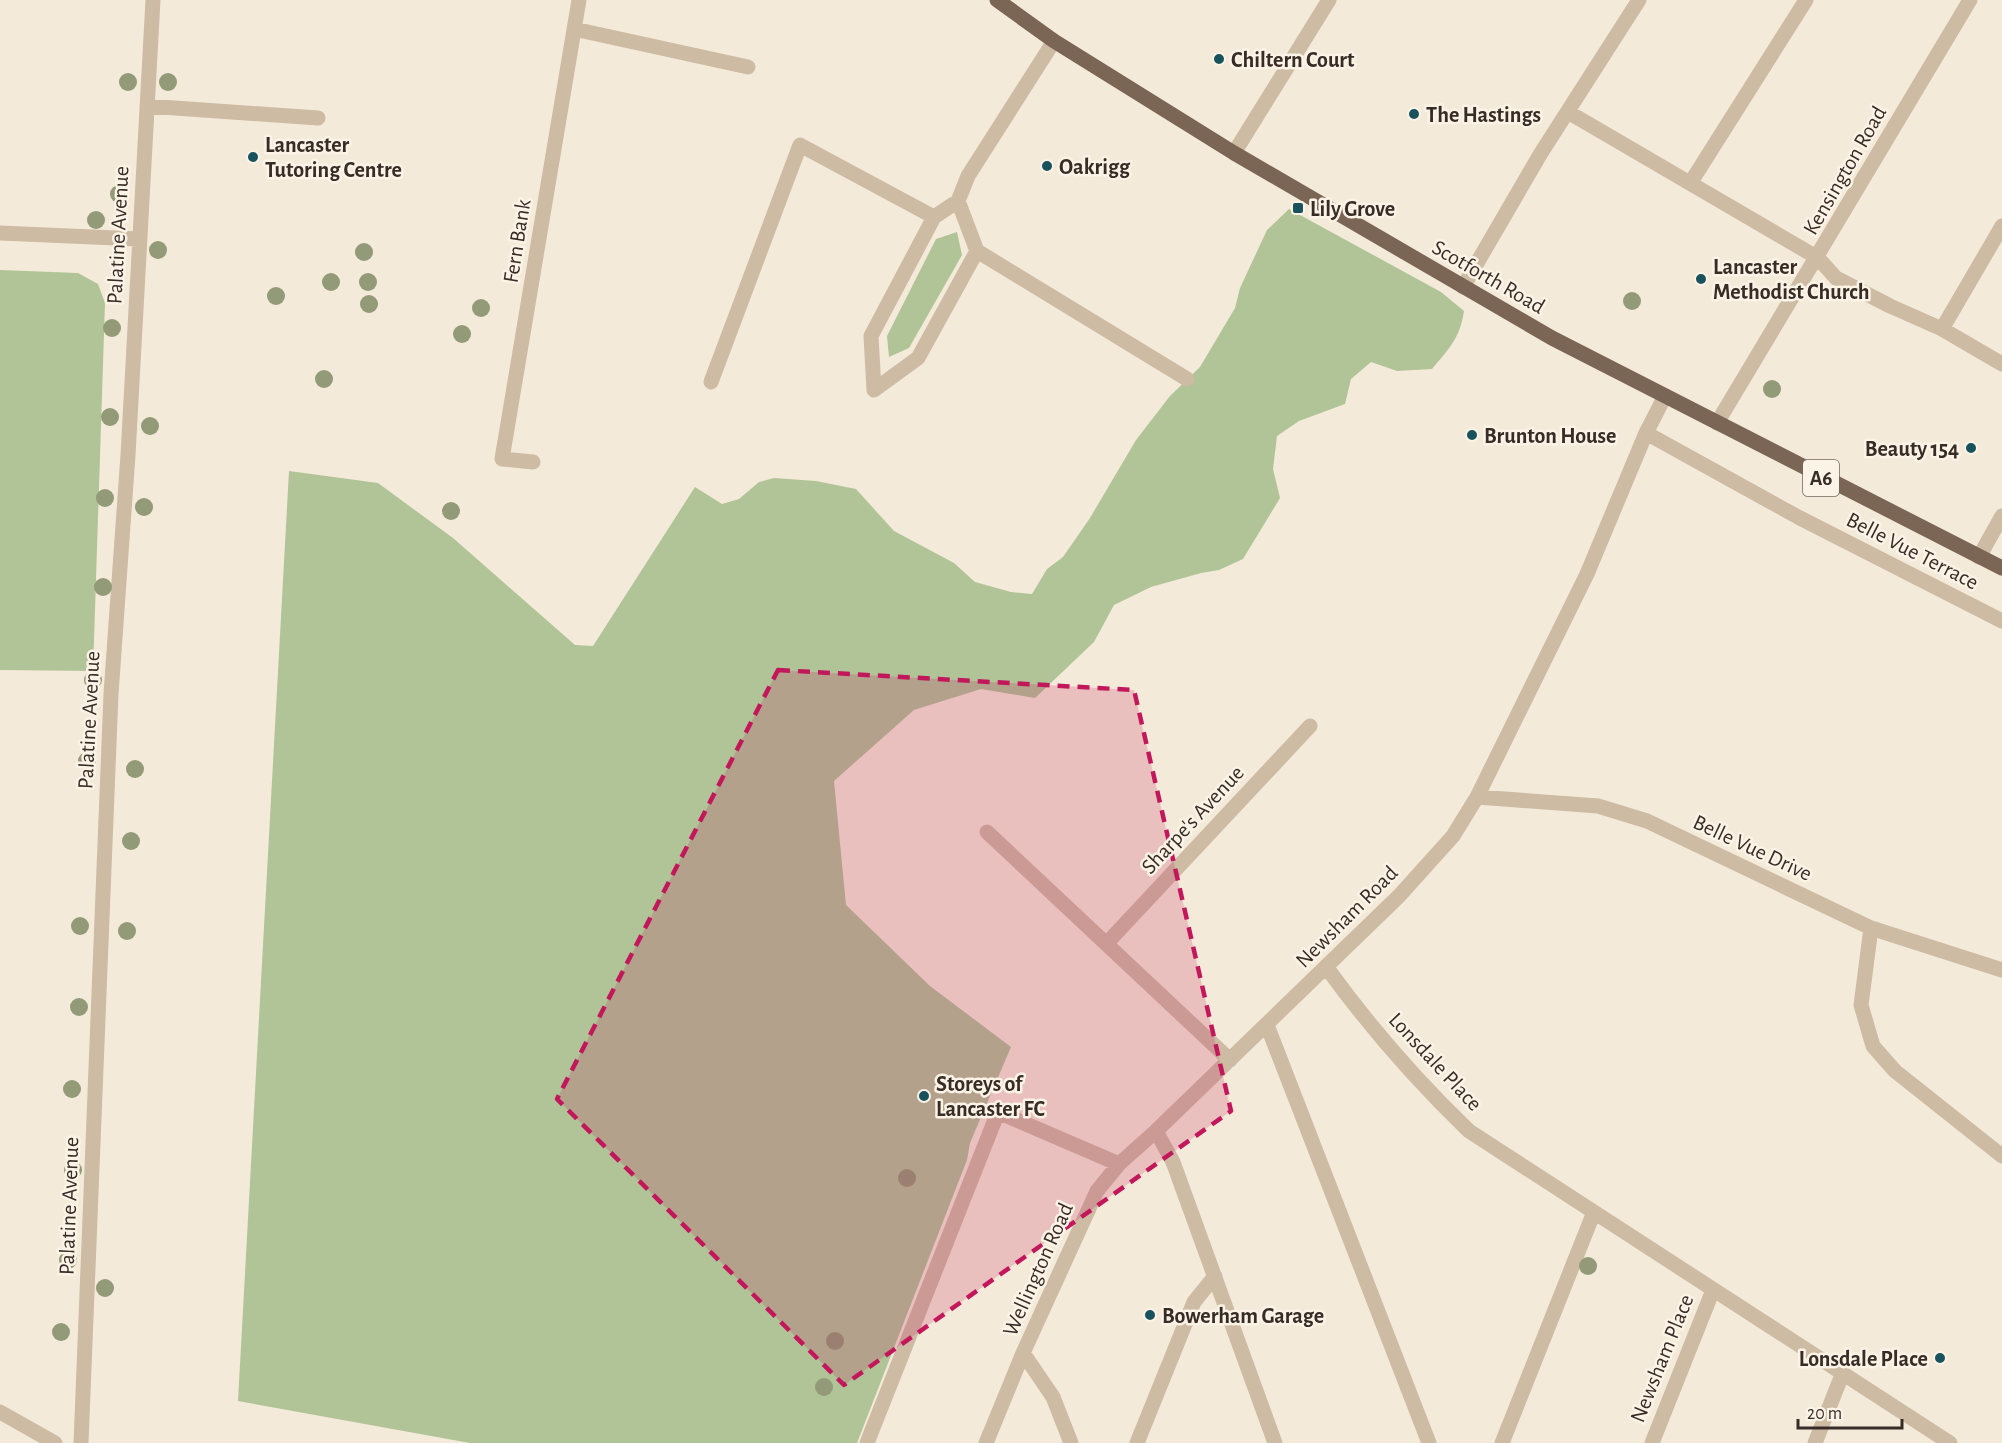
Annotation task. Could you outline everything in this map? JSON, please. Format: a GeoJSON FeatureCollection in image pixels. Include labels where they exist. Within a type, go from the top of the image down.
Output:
{"type":"FeatureCollection","features":[{"type":"Feature","properties":{"kind":"main road","name":"Scotforth Road"},"geometry":{"type":"LineString","coordinates":[[999,1],[1054,41],[1234,153],[1552,338],[1979,556]]}},
{"type":"Feature","properties":{"kind":"main road","name":"A6"},"geometry":{"type":"LineString","coordinates":[[1979,556],[2002,568]]}},
{"type":"Feature","properties":{"kind":"street","name":"Palatine Avenue"},"geometry":{"type":"LineString","coordinates":[[81,1443],[111,694],[128,455],[153,0]]}},
{"type":"Feature","properties":{"kind":"street","name":"Fern Bank"},"geometry":{"type":"LineString","coordinates":[[533,462],[502,459],[579,0]]}},
{"type":"Feature","properties":{"kind":"street"},"geometry":{"type":"LineString","coordinates":[[1463,286],[1639,0]]}},
{"type":"Feature","properties":{"kind":"street"},"geometry":{"type":"LineString","coordinates":[[1691,182],[1806,0]]}},
{"type":"Feature","properties":{"kind":"street","name":"Kensington Road"},"geometry":{"type":"LineString","coordinates":[[1717,423],[1818,258],[1970,0]]}},
{"type":"Feature","properties":{"kind":"street"},"geometry":{"type":"LineString","coordinates":[[1234,153],[1324,2]]}},
{"type":"Feature","properties":{"kind":"street"},"geometry":{"type":"LineString","coordinates":[[574,29],[748,67]]}},
{"type":"Feature","properties":{"kind":"street"},"geometry":{"type":"LineString","coordinates":[[977,252],[918,358],[874,390],[871,336],[934,217],[958,201],[968,176],[1054,41]]}},
{"type":"Feature","properties":{"kind":"street"},"geometry":{"type":"LineString","coordinates":[[147,106],[318,118]]}},
{"type":"Feature","properties":{"kind":"street"},"geometry":{"type":"LineString","coordinates":[[1568,112],[1818,258],[1836,278],[1890,306],[1942,329],[2002,364]]}},
{"type":"Feature","properties":{"kind":"street"},"geometry":{"type":"LineString","coordinates":[[711,382],[800,145],[934,217]]}},
{"type":"Feature","properties":{"kind":"street"},"geometry":{"type":"LineString","coordinates":[[958,201],[977,252],[1187,379]]}},
{"type":"Feature","properties":{"kind":"street"},"geometry":{"type":"LineString","coordinates":[[1942,329],[2002,226]]}},
{"type":"Feature","properties":{"kind":"street"},"geometry":{"type":"LineString","coordinates":[[0,233],[139,239]]}},
{"type":"Feature","properties":{"kind":"street","name":"Newsham Road"},"geometry":{"type":"LineString","coordinates":[[1156,1131],[1327,968],[1399,896],[1445,845],[1477,798],[1587,574],[1646,433],[1665,396]]}},
{"type":"Feature","properties":{"kind":"street","name":"Belle Vue Terrace"},"geometry":{"type":"LineString","coordinates":[[1646,433],[1798,517],[2002,621]]}},
{"type":"Feature","properties":{"kind":"street"},"geometry":{"type":"LineString","coordinates":[[1979,556],[2002,516]]}},
{"type":"Feature","properties":{"kind":"street","name":"Sharpe's Avenue"},"geometry":{"type":"LineString","coordinates":[[1107,943],[1311,726]]}},
{"type":"Feature","properties":{"kind":"street","name":"Belle Vue Drive"},"geometry":{"type":"LineString","coordinates":[[1477,798],[1598,807],[1647,821],[1871,928],[2002,970]]}},
{"type":"Feature","properties":{"kind":"street"},"geometry":{"type":"LineString","coordinates":[[987,832],[1230,1060]]}},
{"type":"Feature","properties":{"kind":"street"},"geometry":{"type":"LineString","coordinates":[[1871,928],[1861,1005],[1873,1046],[1895,1071],[2002,1156]]}},
{"type":"Feature","properties":{"kind":"street","name":"Lonsdale Place"},"geometry":{"type":"LineString","coordinates":[[1327,968],[1430,1094],[1469,1131],[1948,1442]]}},
{"type":"Feature","properties":{"kind":"street"},"geometry":{"type":"LineString","coordinates":[[1267,1025],[1429,1443]]}},
{"type":"Feature","properties":{"kind":"street"},"geometry":{"type":"LineString","coordinates":[[867,1443],[998,1112],[1119,1164]]}},
{"type":"Feature","properties":{"kind":"street"},"geometry":{"type":"LineString","coordinates":[[1156,1131],[1173,1162],[1275,1443]]}},
{"type":"Feature","properties":{"kind":"street","name":"Wellington Road"},"geometry":{"type":"LineString","coordinates":[[986,1443],[1023,1353],[1097,1191],[1119,1164],[1156,1131]]}},
{"type":"Feature","properties":{"kind":"street"},"geometry":{"type":"LineString","coordinates":[[1502,1443],[1594,1212]]}},
{"type":"Feature","properties":{"kind":"street"},"geometry":{"type":"LineString","coordinates":[[1137,1443],[1194,1302],[1215,1276]]}},
{"type":"Feature","properties":{"kind":"street","name":"Newsham Place"},"geometry":{"type":"LineString","coordinates":[[1652,1443],[1713,1290]]}},
{"type":"Feature","properties":{"kind":"street"},"geometry":{"type":"LineString","coordinates":[[1023,1353],[1053,1397],[1071,1443]]}},
{"type":"Feature","properties":{"kind":"street"},"geometry":{"type":"LineString","coordinates":[[1815,1443],[1842,1375]]}},
{"type":"Feature","properties":{"kind":"street"},"geometry":{"type":"LineString","coordinates":[[0,1412],[55,1443]]}},
{"type":"Feature","properties":{"kind":"highlighted area"},"geometry":{"type":"Polygon","coordinates":[[[778,670],[1134,690],[1231,1111],[844,1385],[557,1099],[778,670]]]}},
{"type":"Feature","properties":{"kind":"green space"},"geometry":{"type":"Polygon","coordinates":[[[1289,209],[1441,292],[1464,311],[1457,336],[1444,355],[1432,369],[1397,371],[1371,362],[1351,379],[1345,404],[1299,421],[1277,436],[1273,469],[1280,498],[1243,559],[1219,570],[1151,587],[1114,605],[1094,642],[1035,698],[981,689],[914,710],[834,781],[846,905],[930,986],[1011,1047],[970,1143],[967,1160],[857,1443],[470,1443],[238,1401],[289,471],[378,483],[453,538],[575,645],[593,646],[695,487],[722,504],[739,499],[759,482],[774,478],[816,481],[856,489],[894,531],[954,563],[975,582],[1011,592],[1032,594],[1047,569],[1063,557],[1090,518],[1136,440],[1170,396],[1200,367],[1235,308],[1240,288],[1267,230],[1289,209]]]}},
{"type":"Feature","properties":{"kind":"green space"},"geometry":{"type":"Polygon","coordinates":[[[957,232],[962,255],[909,348],[889,357],[887,336],[936,239],[957,232]]]}},
{"type":"Feature","properties":{"kind":"green space"},"geometry":{"type":"Polygon","coordinates":[[[0,270],[78,273],[98,284],[105,303],[93,671],[0,670],[0,270]]]}},
{"type":"Feature","properties":{"kind":"place","name":"Chiltern Court"},"geometry":{"type":"Point","coordinates":[1219,59]}},
{"type":"Feature","properties":{"kind":"place","name":"The Hastings"},"geometry":{"type":"Point","coordinates":[1414,114]}},
{"type":"Feature","properties":{"kind":"place","name":"Lancaster Tutoring Centre"},"geometry":{"type":"Point","coordinates":[253,157]}},
{"type":"Feature","properties":{"kind":"place","name":"Oakrigg"},"geometry":{"type":"Point","coordinates":[1047,166]}},
{"type":"Feature","properties":{"kind":"place","name":"Lily Grove"},"geometry":{"type":"Point","coordinates":[1298,208]}},
{"type":"Feature","properties":{"kind":"place","name":"Lancaster Methodist Church"},"geometry":{"type":"Point","coordinates":[1701,279]}},
{"type":"Feature","properties":{"kind":"place","name":"Brunton House"},"geometry":{"type":"Point","coordinates":[1472,435]}},
{"type":"Feature","properties":{"kind":"place","name":"Beauty 154"},"geometry":{"type":"Point","coordinates":[1971,448]}},
{"type":"Feature","properties":{"kind":"place","name":"Storeys of Lancaster FC"},"geometry":{"type":"Point","coordinates":[924,1096]}},
{"type":"Feature","properties":{"kind":"place","name":"Bowerham Garage"},"geometry":{"type":"Point","coordinates":[1150,1315]}},
{"type":"Feature","properties":{"kind":"place","name":"Lonsdale Place"},"geometry":{"type":"Point","coordinates":[1940,1358]}}]}
